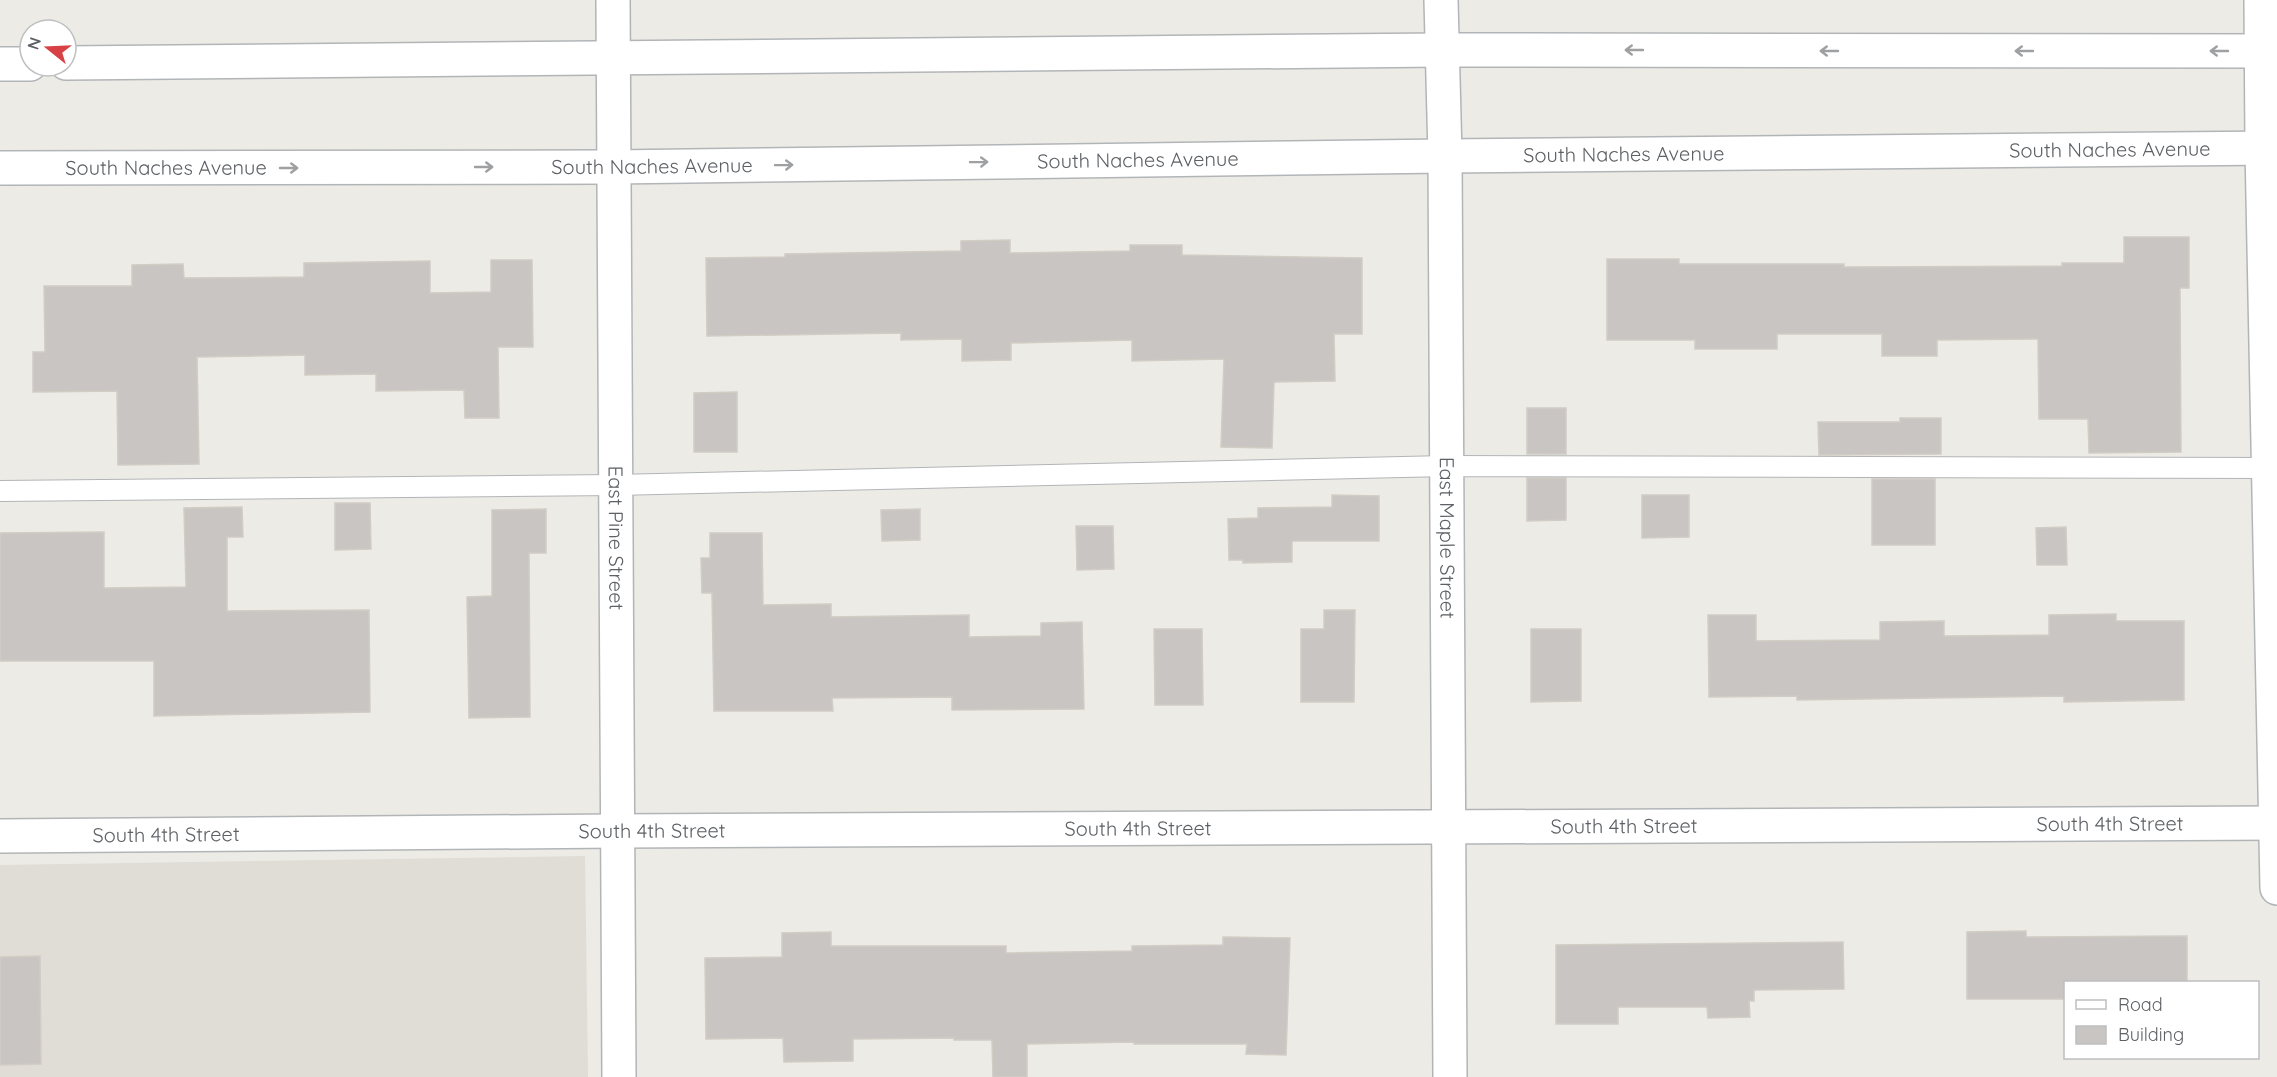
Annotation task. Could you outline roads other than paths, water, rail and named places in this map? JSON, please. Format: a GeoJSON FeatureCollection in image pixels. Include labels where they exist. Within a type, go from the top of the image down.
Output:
{"type":"FeatureCollection","features":[{"type":"Feature","properties":{"kind":"street","name":"East Pine Street"},"geometry":{"type":"LineString","coordinates":[[613,0],[619,1077]]}},
{"type":"Feature","properties":{"kind":"street","name":"East Maple Street"},"geometry":{"type":"LineString","coordinates":[[1441,0],[1445,156],[1450,1077]]}},
{"type":"Feature","properties":{"kind":"street"},"geometry":{"type":"LineString","coordinates":[[2261,0],[2269,51],[2277,888]]}},
{"type":"Feature","properties":{"kind":"street"},"geometry":{"type":"LineString","coordinates":[[78,63],[1442,50],[2269,51]]}},
{"type":"Feature","properties":{"kind":"street"},"geometry":{"type":"LineString","coordinates":[[0,64],[18,64]]}},
{"type":"Feature","properties":{"kind":"street","name":"South Naches Avenue"},"geometry":{"type":"LineString","coordinates":[[0,168],[614,167],[2269,148]]}},
{"type":"Feature","properties":{"kind":"street","name":"South 4th Street"},"geometry":{"type":"LineString","coordinates":[[0,836],[2277,823]]}},
{"type":"Feature","properties":{"kind":"lane"},"geometry":{"type":"LineString","coordinates":[[0,491],[615,485],[1447,466],[2273,468]]}}]}
